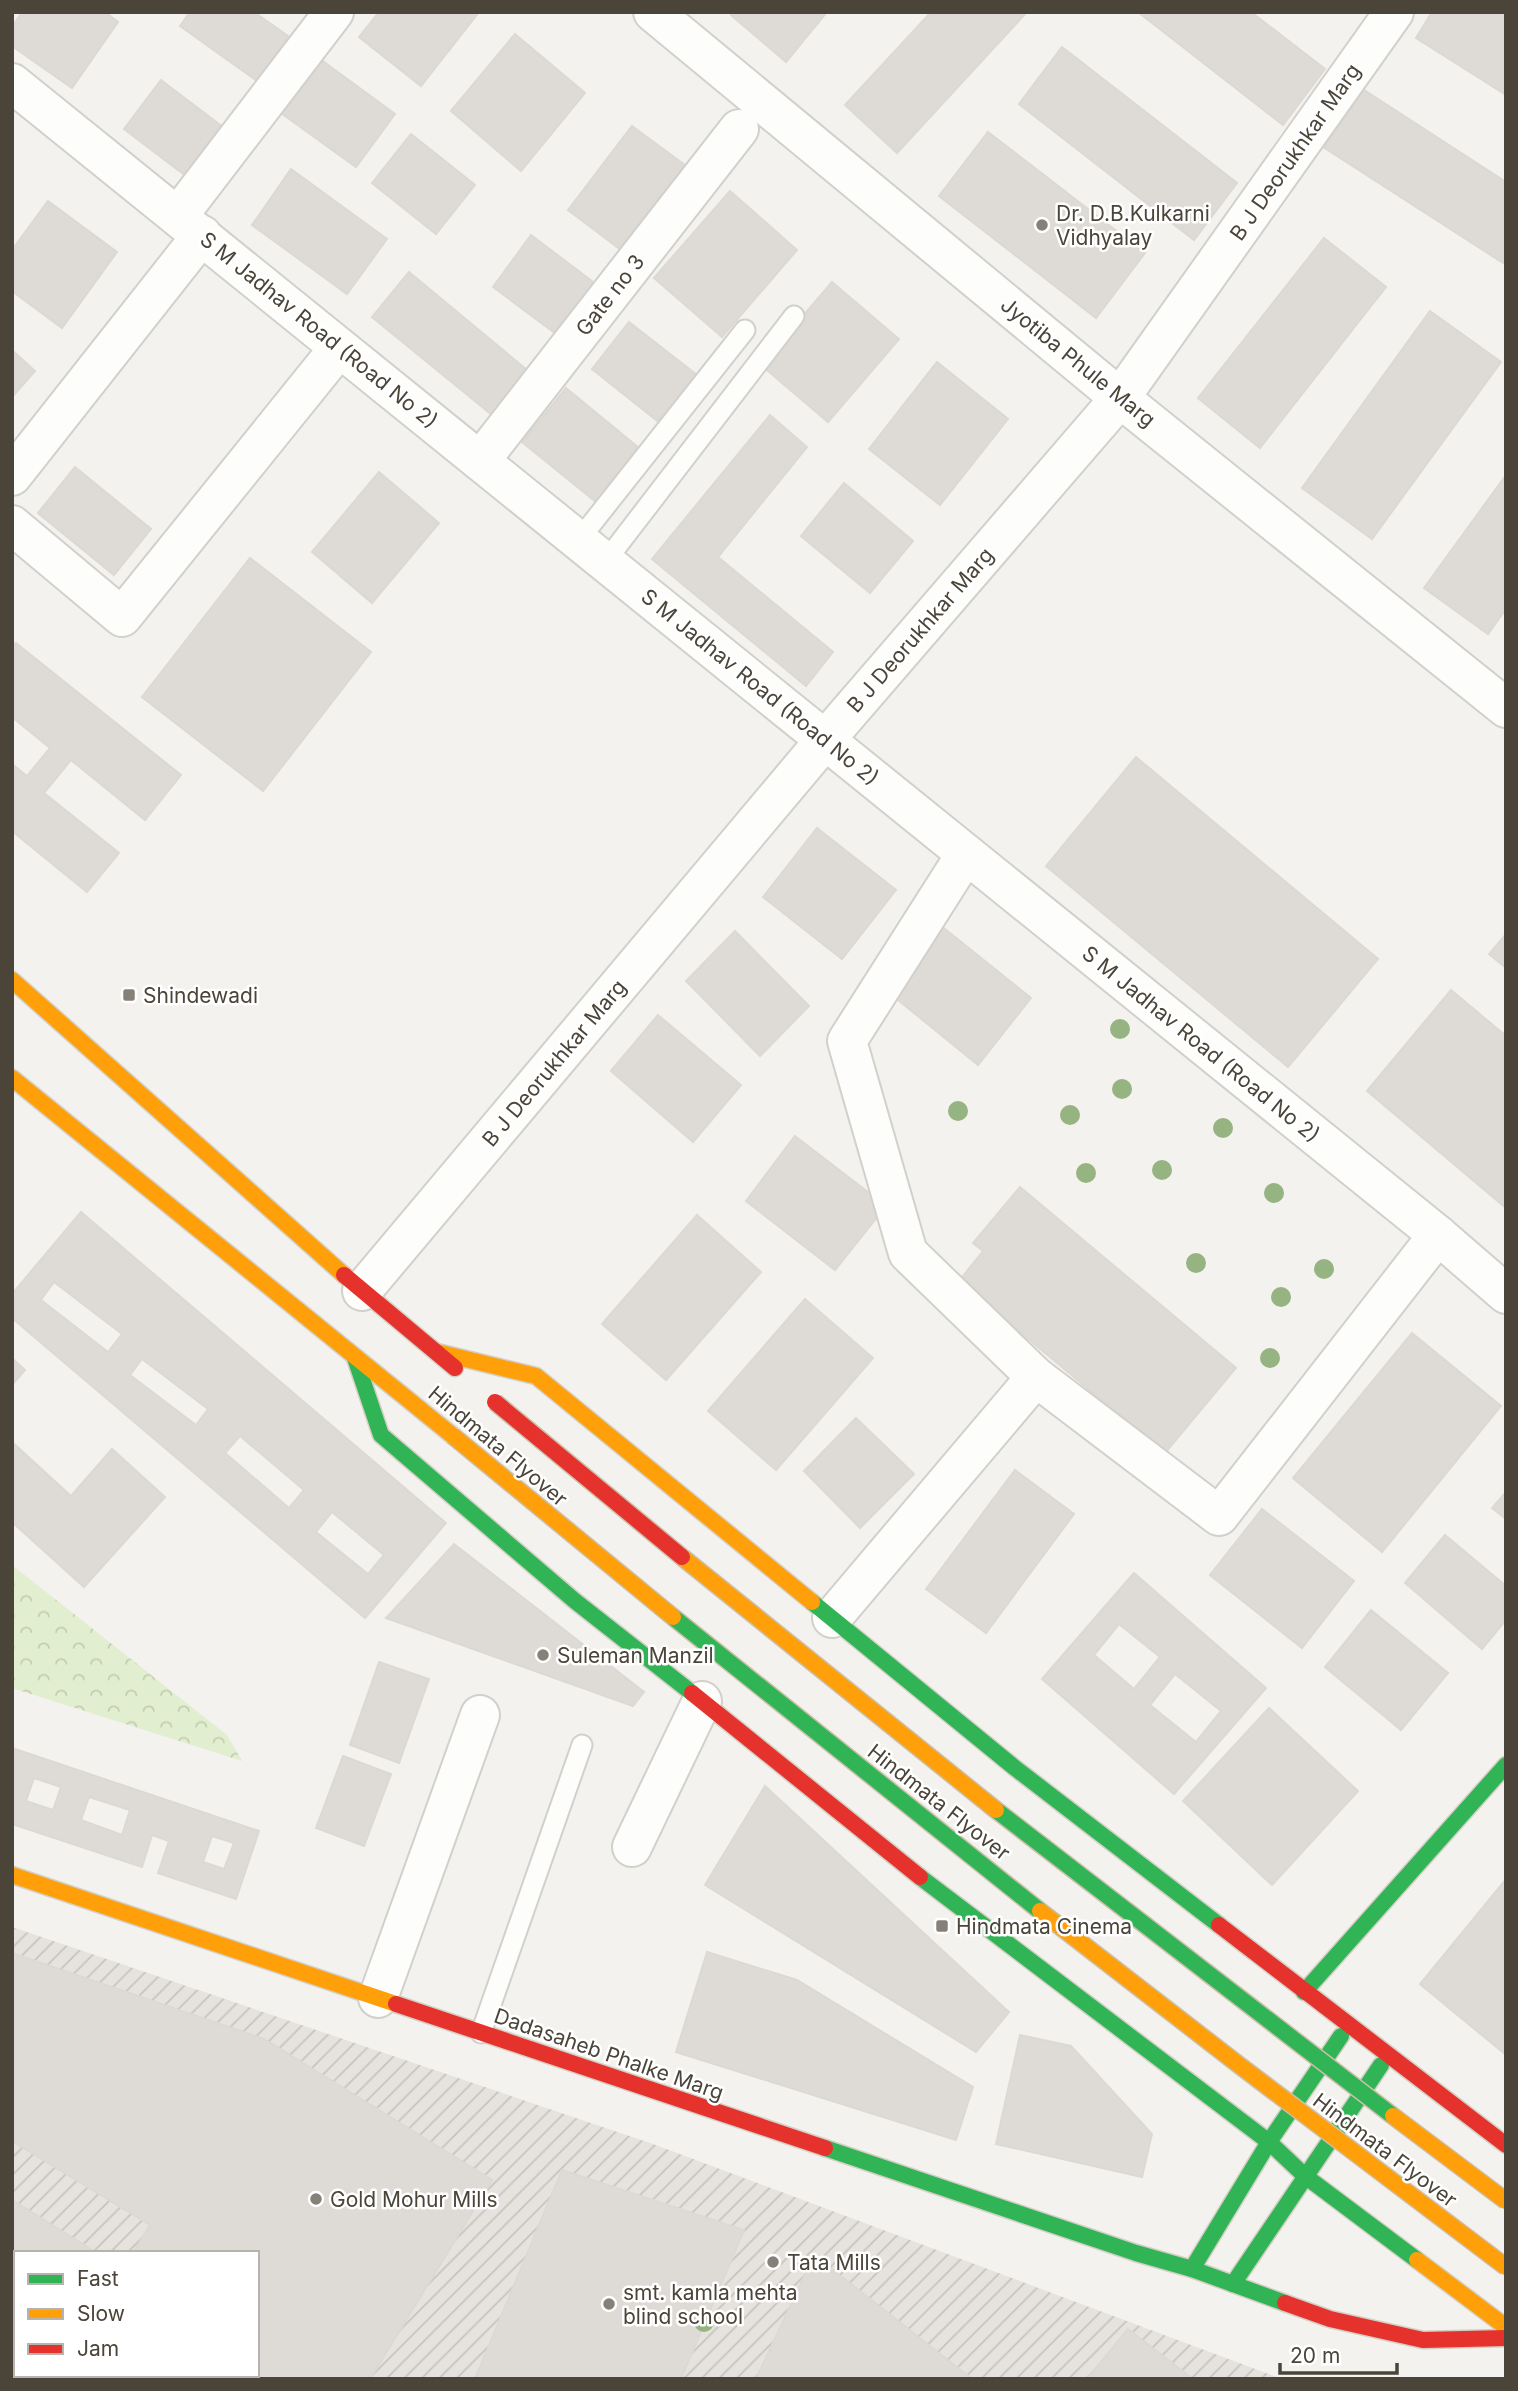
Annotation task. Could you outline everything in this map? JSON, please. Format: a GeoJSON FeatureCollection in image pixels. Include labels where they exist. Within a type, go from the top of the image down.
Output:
{"type":"FeatureCollection","features":[{"type":"Feature","properties":{"kind":"main road","name":"Hindmata Flyover"},"geometry":{"type":"LineString","coordinates":[[12,980],[362,1291],[466,1377]]}},
{"type":"Feature","properties":{"kind":"main road","name":"Hindmata Flyover"},"geometry":{"type":"LineString","coordinates":[[12,1078],[605,1563],[945,1835],[1301,2114],[1506,2267]]}},
{"type":"Feature","properties":{"kind":"main road"},"geometry":{"type":"LineString","coordinates":[[437,1352],[536,1376],[1015,1768],[1506,2145]]}},
{"type":"Feature","properties":{"kind":"main road"},"geometry":{"type":"LineString","coordinates":[[355,1358],[381,1435],[575,1601],[926,1882],[1269,2142],[1305,2176],[1506,2326]]}},
{"type":"Feature","properties":{"kind":"main road","name":"Hindmata Flyover"},"geometry":{"type":"LineString","coordinates":[[490,1398],[649,1531],[978,1794],[1332,2072],[1506,2201]]}},
{"type":"Feature","properties":{"kind":"main road"},"geometry":{"type":"LineString","coordinates":[[1304,1992],[1506,1765]]}},
{"type":"Feature","properties":{"kind":"main road","name":"Dadasaheb Phalke Marg"},"geometry":{"type":"LineString","coordinates":[[12,1875],[1136,2253],[1192,2269],[1330,2319],[1423,2340],[1506,2338]]}},
{"type":"Feature","properties":{"kind":"main road"},"geometry":{"type":"LineString","coordinates":[[1192,2269],[1269,2142],[1348,2025]]}},
{"type":"Feature","properties":{"kind":"main road"},"geometry":{"type":"LineString","coordinates":[[1233,2284],[1388,2054]]}},
{"type":"Feature","properties":{"kind":"street"},"geometry":{"type":"LineString","coordinates":[[12,476],[190,226],[334,12]]}},
{"type":"Feature","properties":{"kind":"street","name":"Jyotiba Phule Marg"},"geometry":{"type":"LineString","coordinates":[[653,12],[1120,398],[1506,708]]}},
{"type":"Feature","properties":{"kind":"street","name":"B J Deorukhkar Marg"},"geometry":{"type":"LineString","coordinates":[[362,1291],[825,740],[1120,398],[1394,12]]}},
{"type":"Feature","properties":{"kind":"street","name":"S M Jadhav Road (Road No 2)"},"geometry":{"type":"LineString","coordinates":[[12,83],[1438,1235],[1506,1294]]}},
{"type":"Feature","properties":{"kind":"street","name":"Gate no 3"},"geometry":{"type":"LineString","coordinates":[[480,461],[739,129]]}},
{"type":"Feature","properties":{"kind":"street"},"geometry":{"type":"LineString","coordinates":[[12,525],[122,617],[339,348]]}},
{"type":"Feature","properties":{"kind":"street"},"geometry":{"type":"LineString","coordinates":[[966,854],[847,1041],[908,1253],[1037,1377],[1219,1516],[1438,1235]]}},
{"type":"Feature","properties":{"kind":"street"},"geometry":{"type":"LineString","coordinates":[[832,1618],[1037,1377]]}},
{"type":"Feature","properties":{"kind":"street"},"geometry":{"type":"LineString","coordinates":[[632,1847],[702,1701]]}},
{"type":"Feature","properties":{"kind":"street"},"geometry":{"type":"LineString","coordinates":[[378,1998],[480,1715]]}},
{"type":"Feature","properties":{"kind":"lane"},"geometry":{"type":"LineString","coordinates":[[591,551],[794,316]]}},
{"type":"Feature","properties":{"kind":"lane"},"geometry":{"type":"LineString","coordinates":[[591,551],[745,330]]}},
{"type":"Feature","properties":{"kind":"lane"},"geometry":{"type":"LineString","coordinates":[[481,2033],[582,1745]]}},
{"type":"Feature","properties":{"kind":"shaded area","name":"Gold Mohur Mills"},"geometry":{"type":"Polygon","coordinates":[[[12,1927],[653,2144],[1282,2379],[12,2379],[12,1927]]]}},
{"type":"Feature","properties":{"kind":"green space"},"geometry":{"type":"Polygon","coordinates":[[[12,1565],[227,1735],[242,1761],[12,1688],[12,1565]]]}},
{"type":"Feature","properties":{"kind":"building"},"geometry":{"type":"Polygon","coordinates":[[[22,12],[105,12],[118,22],[72,88],[12,46],[12,27],[22,12]]]}},
{"type":"Feature","properties":{"kind":"building"},"geometry":{"type":"Polygon","coordinates":[[[190,12],[254,12],[288,36],[257,81],[180,26],[190,12]]]}},
{"type":"Feature","properties":{"kind":"building"},"geometry":{"type":"Polygon","coordinates":[[[379,12],[479,12],[421,86],[359,37],[379,12]]]}},
{"type":"Feature","properties":{"kind":"building"},"geometry":{"type":"Polygon","coordinates":[[[733,12],[827,12],[786,62],[731,15],[733,12]]]}},
{"type":"Feature","properties":{"kind":"building"},"geometry":{"type":"Polygon","coordinates":[[[931,12],[1027,12],[897,153],[845,105],[931,12]]]}},
{"type":"Feature","properties":{"kind":"building"},"geometry":{"type":"Polygon","coordinates":[[[1138,12],[1251,12],[1325,69],[1283,125],[1138,12]]]}},
{"type":"Feature","properties":{"kind":"building"},"geometry":{"type":"Polygon","coordinates":[[[1432,12],[1506,12],[1506,95],[1416,38],[1432,12]]]}},
{"type":"Feature","properties":{"kind":"building"},"geometry":{"type":"Polygon","coordinates":[[[515,34],[585,93],[521,171],[451,111],[515,34]]]}},
{"type":"Feature","properties":{"kind":"building"},"geometry":{"type":"Polygon","coordinates":[[[1062,47],[1237,183],[1194,240],[1019,104],[1062,47]]]}},
{"type":"Feature","properties":{"kind":"building"},"geometry":{"type":"Polygon","coordinates":[[[320,59],[395,114],[356,167],[281,113],[320,59]]]}},
{"type":"Feature","properties":{"kind":"building"},"geometry":{"type":"Polygon","coordinates":[[[161,80],[228,131],[190,179],[124,129],[161,80]]]}},
{"type":"Feature","properties":{"kind":"building"},"geometry":{"type":"Polygon","coordinates":[[[1361,88],[1506,182],[1506,259],[1503,263],[1323,147],[1361,88]]]}},
{"type":"Feature","properties":{"kind":"building"},"geometry":{"type":"Polygon","coordinates":[[[632,126],[693,171],[629,256],[568,210],[632,126]]]}},
{"type":"Feature","properties":{"kind":"building","name":"Dr. D.B.Kulkarni Vidhyalay"},"geometry":{"type":"Polygon","coordinates":[[[988,132],[1145,253],[1096,318],[939,196],[988,132]]]}},
{"type":"Feature","properties":{"kind":"building"},"geometry":{"type":"Polygon","coordinates":[[[411,134],[475,185],[436,234],[372,183],[411,134]]]}},
{"type":"Feature","properties":{"kind":"building"},"geometry":{"type":"Polygon","coordinates":[[[291,169],[387,239],[347,294],[252,225],[291,169]]]}},
{"type":"Feature","properties":{"kind":"building"},"geometry":{"type":"Polygon","coordinates":[[[730,191],[797,250],[722,337],[654,278],[730,191]]]}},
{"type":"Feature","properties":{"kind":"building"},"geometry":{"type":"Polygon","coordinates":[[[48,201],[117,252],[62,328],[12,291],[12,250],[48,201]]]}},
{"type":"Feature","properties":{"kind":"building"},"geometry":{"type":"Polygon","coordinates":[[[531,235],[601,288],[563,339],[493,287],[531,235]]]}},
{"type":"Feature","properties":{"kind":"building"},"geometry":{"type":"Polygon","coordinates":[[[1324,238],[1386,287],[1260,448],[1198,398],[1324,238]]]}},
{"type":"Feature","properties":{"kind":"building"},"geometry":{"type":"Polygon","coordinates":[[[409,272],[533,375],[497,419],[372,317],[409,272]]]}},
{"type":"Feature","properties":{"kind":"building"},"geometry":{"type":"Polygon","coordinates":[[[832,282],[899,339],[828,422],[761,365],[832,282]]]}},
{"type":"Feature","properties":{"kind":"building"},"geometry":{"type":"Polygon","coordinates":[[[1430,311],[1501,362],[1372,539],[1302,488],[1430,311]]]}},
{"type":"Feature","properties":{"kind":"building"},"geometry":{"type":"Polygon","coordinates":[[[629,322],[697,375],[660,423],[592,369],[629,322]]]}},
{"type":"Feature","properties":{"kind":"building"},"geometry":{"type":"Polygon","coordinates":[[[12,350],[35,371],[12,397],[12,350]]]}},
{"type":"Feature","properties":{"kind":"building"},"geometry":{"type":"Polygon","coordinates":[[[937,362],[1008,419],[940,505],[869,449],[937,362]]]}},
{"type":"Feature","properties":{"kind":"building"},"geometry":{"type":"Polygon","coordinates":[[[566,388],[645,453],[601,506],[522,442],[566,388]]]}},
{"type":"Feature","properties":{"kind":"building"},"geometry":{"type":"Polygon","coordinates":[[[770,415],[807,447],[718,557],[833,652],[806,686],[652,559],[770,415]]]}},
{"type":"Feature","properties":{"kind":"building"},"geometry":{"type":"Polygon","coordinates":[[[75,467],[151,529],[114,575],[38,513],[75,467]]]}},
{"type":"Feature","properties":{"kind":"building"},"geometry":{"type":"Polygon","coordinates":[[[379,472],[439,523],[372,603],[312,552],[379,472]]]}},
{"type":"Feature","properties":{"kind":"building"},"geometry":{"type":"Polygon","coordinates":[[[1506,475],[1506,609],[1488,634],[1424,588],[1506,475]]]}},
{"type":"Feature","properties":{"kind":"building"},"geometry":{"type":"Polygon","coordinates":[[[844,483],[913,541],[870,593],[801,536],[844,483]]]}},
{"type":"Feature","properties":{"kind":"building"},"geometry":{"type":"Polygon","coordinates":[[[250,558],[371,652],[263,791],[142,697],[250,558]]]}},
{"type":"Feature","properties":{"kind":"building"},"geometry":{"type":"Polygon","coordinates":[[[16,643],[181,775],[145,820],[71,760],[44,793],[119,853],[87,892],[12,831],[12,764],[27,776],[50,748],[12,717],[12,647],[16,643]]]}},
{"type":"Feature","properties":{"kind":"building"},"geometry":{"type":"Polygon","coordinates":[[[1136,757],[1378,959],[1288,1067],[1046,866],[1136,757]]]}},
{"type":"Feature","properties":{"kind":"building"},"geometry":{"type":"Polygon","coordinates":[[[817,828],[896,890],[842,959],[763,897],[817,828]]]}},
{"type":"Feature","properties":{"kind":"building"},"geometry":{"type":"Polygon","coordinates":[[[940,925],[1031,998],[978,1065],[887,991],[940,925]]]}},
{"type":"Feature","properties":{"kind":"building"},"geometry":{"type":"Polygon","coordinates":[[[735,931],[809,1006],[760,1056],[686,981],[735,931]]]}},
{"type":"Feature","properties":{"kind":"building"},"geometry":{"type":"Polygon","coordinates":[[[1506,934],[1506,968],[1489,954],[1506,934]]]}},
{"type":"Feature","properties":{"kind":"building"},"geometry":{"type":"Polygon","coordinates":[[[1451,990],[1506,1036],[1506,1208],[1367,1091],[1451,990]]]}},
{"type":"Feature","properties":{"kind":"building"},"geometry":{"type":"Polygon","coordinates":[[[658,1015],[741,1085],[693,1142],[611,1071],[658,1015]]]}},
{"type":"Feature","properties":{"kind":"building"},"geometry":{"type":"Polygon","coordinates":[[[795,1136],[886,1206],[835,1270],[746,1201],[795,1136]]]}},
{"type":"Feature","properties":{"kind":"building"},"geometry":{"type":"Polygon","coordinates":[[[1020,1187],[1236,1368],[1165,1453],[959,1281],[983,1251],[973,1243],[1020,1187]]]}},
{"type":"Feature","properties":{"kind":"building"},"geometry":{"type":"Polygon","coordinates":[[[81,1212],[446,1523],[365,1618],[12,1318],[12,1294],[81,1212]],[[54,1282],[41,1300],[108,1352],[122,1334],[54,1282]],[[142,1359],[130,1375],[196,1425],[208,1409],[142,1359]],[[240,1436],[225,1453],[289,1508],[304,1490],[240,1436]],[[332,1512],[316,1532],[368,1574],[384,1555],[332,1512]]]}},
{"type":"Feature","properties":{"kind":"building"},"geometry":{"type":"Polygon","coordinates":[[[697,1215],[761,1272],[666,1380],[602,1324],[697,1215]]]}},
{"type":"Feature","properties":{"kind":"building"},"geometry":{"type":"Polygon","coordinates":[[[805,1299],[873,1358],[776,1470],[708,1411],[805,1299]]]}},
{"type":"Feature","properties":{"kind":"building"},"geometry":{"type":"Polygon","coordinates":[[[1412,1333],[1501,1406],[1382,1552],[1293,1478],[1412,1333]]]}},
{"type":"Feature","properties":{"kind":"building"},"geometry":{"type":"Polygon","coordinates":[[[12,1358],[25,1370],[12,1385],[12,1358]]]}},
{"type":"Feature","properties":{"kind":"building"},"geometry":{"type":"Polygon","coordinates":[[[856,1418],[914,1474],[860,1528],[804,1471],[856,1418]]]}},
{"type":"Feature","properties":{"kind":"building"},"geometry":{"type":"Polygon","coordinates":[[[12,1442],[71,1496],[112,1449],[165,1497],[84,1587],[12,1522],[12,1442]]]}},
{"type":"Feature","properties":{"kind":"building"},"geometry":{"type":"Polygon","coordinates":[[[1015,1470],[1074,1514],[986,1633],[926,1589],[1015,1470]]]}},
{"type":"Feature","properties":{"kind":"building"},"geometry":{"type":"Polygon","coordinates":[[[1506,1492],[1506,1519],[1492,1508],[1506,1492]]]}},
{"type":"Feature","properties":{"kind":"building"},"geometry":{"type":"Polygon","coordinates":[[[1262,1509],[1354,1581],[1302,1648],[1210,1575],[1262,1509]]]}},
{"type":"Feature","properties":{"kind":"building"},"geometry":{"type":"Polygon","coordinates":[[[1445,1535],[1506,1586],[1506,1620],[1482,1649],[1405,1583],[1445,1535]]]}},
{"type":"Feature","properties":{"kind":"building","name":"Suleman Manzil"},"geometry":{"type":"Polygon","coordinates":[[[454,1544],[644,1692],[633,1706],[386,1618],[454,1544]]]}},
{"type":"Feature","properties":{"kind":"building"},"geometry":{"type":"Polygon","coordinates":[[[1134,1573],[1266,1688],[1174,1794],[1042,1679],[1134,1573]],[[1119,1624],[1094,1655],[1134,1689],[1160,1657],[1119,1624]],[[1175,1674],[1150,1705],[1196,1742],[1221,1711],[1175,1674]]]}},
{"type":"Feature","properties":{"kind":"building"},"geometry":{"type":"Polygon","coordinates":[[[1371,1610],[1448,1673],[1401,1730],[1325,1667],[1371,1610]]]}},
{"type":"Feature","properties":{"kind":"building"},"geometry":{"type":"Polygon","coordinates":[[[379,1662],[429,1679],[399,1763],[350,1745],[379,1662]]]}},
{"type":"Feature","properties":{"kind":"building"},"geometry":{"type":"Polygon","coordinates":[[[1269,1708],[1358,1791],[1272,1885],[1183,1801],[1269,1708]]]}},
{"type":"Feature","properties":{"kind":"building"},"geometry":{"type":"Polygon","coordinates":[[[12,1748],[259,1831],[236,1899],[158,1873],[169,1841],[152,1835],[142,1867],[12,1824],[12,1748]],[[34,1778],[26,1801],[53,1810],[61,1787],[34,1778]],[[89,1797],[81,1820],[122,1835],[130,1810],[89,1797]],[[212,1836],[203,1862],[224,1869],[234,1843],[212,1836]]]}},
{"type":"Feature","properties":{"kind":"building"},"geometry":{"type":"Polygon","coordinates":[[[343,1756],[391,1774],[364,1846],[316,1828],[343,1756]]]}},
{"type":"Feature","properties":{"kind":"building"},"geometry":{"type":"Polygon","coordinates":[[[765,1786],[1009,2012],[976,2052],[705,1885],[765,1786]]]}},
{"type":"Feature","properties":{"kind":"building"},"geometry":{"type":"Polygon","coordinates":[[[1506,1879],[1506,2055],[1420,1984],[1506,1879]]]}},
{"type":"Feature","properties":{"kind":"building"},"geometry":{"type":"Polygon","coordinates":[[[707,1952],[797,1980],[973,2087],[956,2140],[676,2052],[707,1952]]]}},
{"type":"Feature","properties":{"kind":"building","name":"Gold Mohur Mills"},"geometry":{"type":"Polygon","coordinates":[[[12,1953],[264,2039],[492,2180],[370,2379],[56,2379],[259,2377],[259,2251],[134,2251],[150,2225],[12,2141],[12,1953]]]}},
{"type":"Feature","properties":{"kind":"building"},"geometry":{"type":"Polygon","coordinates":[[[1020,2035],[1071,2046],[1152,2134],[1142,2177],[996,2144],[1020,2035]]]}},
{"type":"Feature","properties":{"kind":"building","name":"smt. kamla mehta blind school"},"geometry":{"type":"Polygon","coordinates":[[[562,2170],[744,2230],[681,2379],[475,2379],[562,2170]]]}},
{"type":"Feature","properties":{"kind":"building"},"geometry":{"type":"Polygon","coordinates":[[[12,2200],[94,2251],[14,2251],[14,2377],[30,2377],[12,2379],[12,2200]]]}},
{"type":"Feature","properties":{"kind":"building"},"geometry":{"type":"Polygon","coordinates":[[[814,2255],[972,2379],[756,2379],[814,2255]]]}},
{"type":"Feature","properties":{"kind":"building"},"geometry":{"type":"Polygon","coordinates":[[[1128,2329],[1193,2379],[1087,2379],[1128,2329]]]}},
{"type":"Feature","properties":{"kind":"traffic: fast"},"geometry":{"type":"LineString","coordinates":[[355,1358],[381,1435],[575,1601],[692,1693]]}},
{"type":"Feature","properties":{"kind":"traffic: fast"},"geometry":{"type":"LineString","coordinates":[[812,1602],[1015,1768],[1219,1925]]}},
{"type":"Feature","properties":{"kind":"traffic: fast"},"geometry":{"type":"LineString","coordinates":[[673,1617],[1040,1911]]}},
{"type":"Feature","properties":{"kind":"traffic: fast"},"geometry":{"type":"LineString","coordinates":[[1304,1992],[1506,1765]]}},
{"type":"Feature","properties":{"kind":"traffic: fast"},"geometry":{"type":"LineString","coordinates":[[996,1810],[1393,2116]]}},
{"type":"Feature","properties":{"kind":"traffic: fast"},"geometry":{"type":"LineString","coordinates":[[920,1877],[1269,2142],[1305,2176],[1417,2260]]}},
{"type":"Feature","properties":{"kind":"traffic: fast"},"geometry":{"type":"LineString","coordinates":[[1192,2269],[1269,2142],[1341,2036]]}},
{"type":"Feature","properties":{"kind":"traffic: fast"},"geometry":{"type":"LineString","coordinates":[[1233,2284],[1381,2065]]}},
{"type":"Feature","properties":{"kind":"traffic: fast"},"geometry":{"type":"LineString","coordinates":[[825,2148],[1136,2253],[1192,2269],[1285,2303]]}},
{"type":"Feature","properties":{"kind":"traffic: slow"},"geometry":{"type":"LineString","coordinates":[[12,980],[344,1275]]}},
{"type":"Feature","properties":{"kind":"traffic: slow"},"geometry":{"type":"LineString","coordinates":[[12,1078],[453,1436]]}},
{"type":"Feature","properties":{"kind":"traffic: slow"},"geometry":{"type":"LineString","coordinates":[[437,1352],[536,1376],[812,1602]]}},
{"type":"Feature","properties":{"kind":"traffic: slow"},"geometry":{"type":"LineString","coordinates":[[453,1436],[673,1617]]}},
{"type":"Feature","properties":{"kind":"traffic: slow"},"geometry":{"type":"LineString","coordinates":[[682,1557],[996,1810]]}},
{"type":"Feature","properties":{"kind":"traffic: slow"},"geometry":{"type":"LineString","coordinates":[[12,1875],[396,2004]]}},
{"type":"Feature","properties":{"kind":"traffic: slow"},"geometry":{"type":"LineString","coordinates":[[1040,1911],[1506,2267]]}},
{"type":"Feature","properties":{"kind":"traffic: slow"},"geometry":{"type":"LineString","coordinates":[[1393,2116],[1506,2201]]}},
{"type":"Feature","properties":{"kind":"traffic: slow"},"geometry":{"type":"LineString","coordinates":[[1417,2260],[1506,2327]]}},
{"type":"Feature","properties":{"kind":"traffic: jam"},"geometry":{"type":"LineString","coordinates":[[344,1275],[455,1368]]}},
{"type":"Feature","properties":{"kind":"traffic: jam"},"geometry":{"type":"LineString","coordinates":[[495,1402],[682,1557]]}},
{"type":"Feature","properties":{"kind":"traffic: jam"},"geometry":{"type":"LineString","coordinates":[[692,1693],[920,1877]]}},
{"type":"Feature","properties":{"kind":"traffic: jam"},"geometry":{"type":"LineString","coordinates":[[1219,1925],[1506,2145]]}},
{"type":"Feature","properties":{"kind":"traffic: jam"},"geometry":{"type":"LineString","coordinates":[[396,2004],[825,2148]]}},
{"type":"Feature","properties":{"kind":"traffic: jam"},"geometry":{"type":"LineString","coordinates":[[1285,2303],[1330,2319],[1423,2340],[1506,2338]]}},
{"type":"Feature","properties":{"kind":"place","name":"Dr. D.B.Kulkarni Vidhyalay"},"geometry":{"type":"Point","coordinates":[1042,225]}},
{"type":"Feature","properties":{"kind":"place","name":"Shindewadi"},"geometry":{"type":"Point","coordinates":[129,995]}},
{"type":"Feature","properties":{"kind":"place","name":"Suleman Manzil"},"geometry":{"type":"Point","coordinates":[543,1655]}},
{"type":"Feature","properties":{"kind":"place","name":"Hindmata Cinema"},"geometry":{"type":"Point","coordinates":[942,1926]}},
{"type":"Feature","properties":{"kind":"place","name":"Gold Mohur Mills"},"geometry":{"type":"Point","coordinates":[316,2199]}},
{"type":"Feature","properties":{"kind":"place","name":"Tata Mills"},"geometry":{"type":"Point","coordinates":[773,2262]}},
{"type":"Feature","properties":{"kind":"place","name":"smt. kamla mehta blind school"},"geometry":{"type":"Point","coordinates":[609,2304]}}]}
